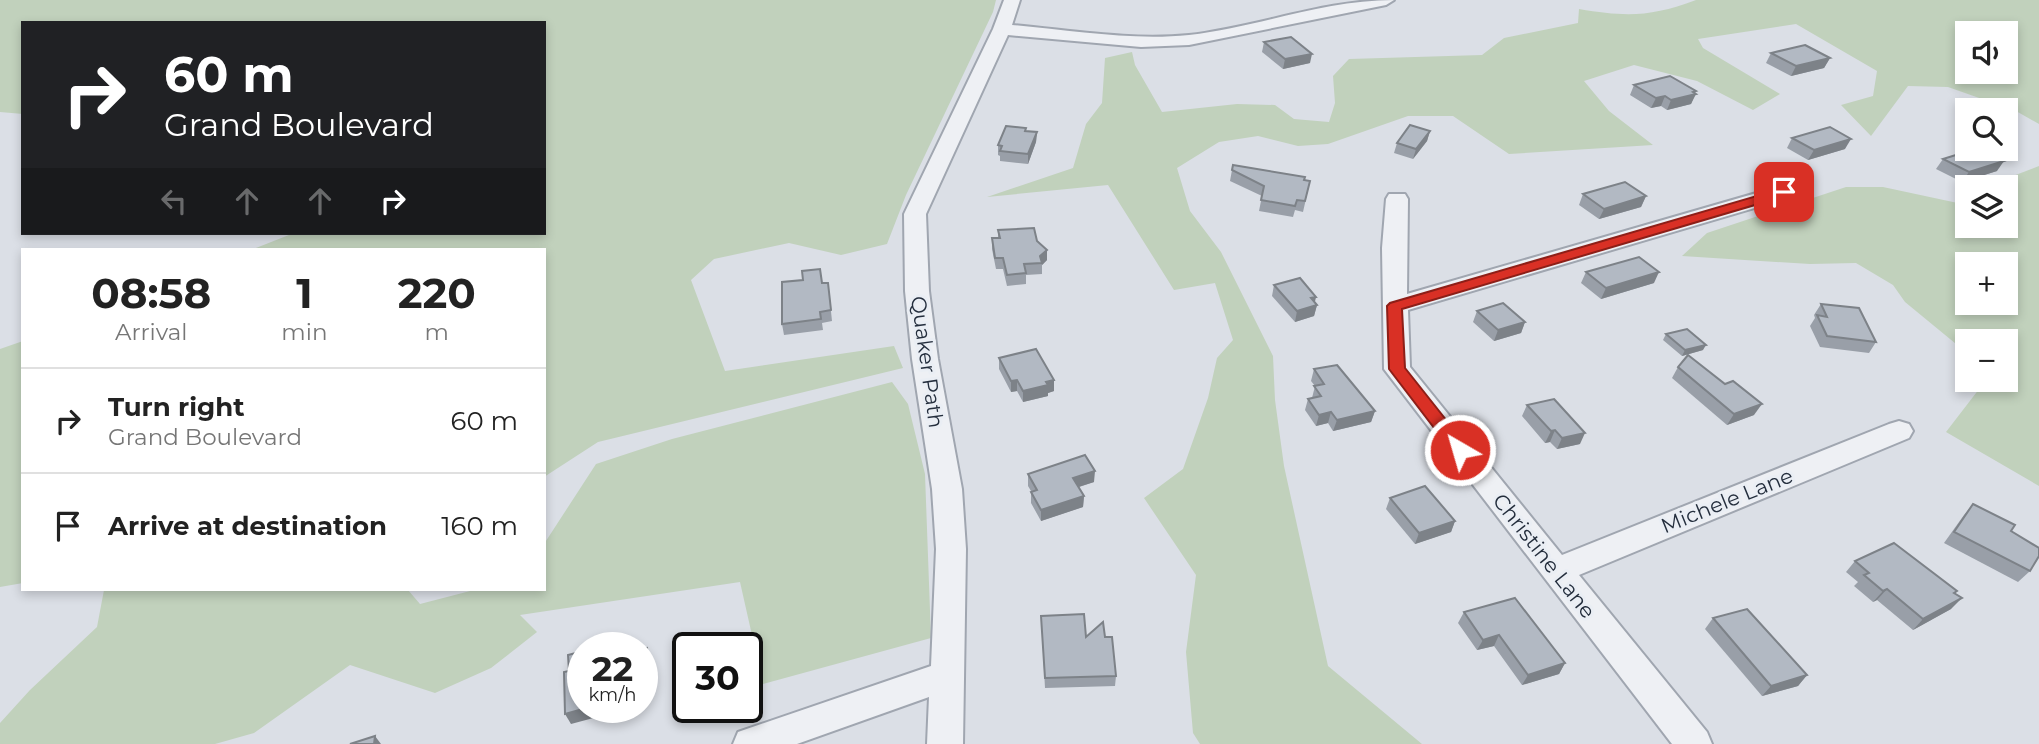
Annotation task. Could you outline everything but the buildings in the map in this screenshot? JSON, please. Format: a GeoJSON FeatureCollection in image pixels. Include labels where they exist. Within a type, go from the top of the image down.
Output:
{"type":"FeatureCollection","features":[{"type":"Feature","properties":{"kind":"street","name":"Quaker Path"},"geometry":{"type":"LineString","coordinates":[[945,744],[950,537],[947,489],[925,359],[917,291],[915,214],[1002,29],[1012,0]]}},
{"type":"Feature","properties":{"kind":"street"},"geometry":{"type":"LineString","coordinates":[[1002,29],[1141,42],[1189,40],[1386,0]]}},
{"type":"Feature","properties":{"kind":"street"},"geometry":{"type":"LineString","coordinates":[[1395,306],[1784,192]]}},
{"type":"Feature","properties":{"kind":"street","name":"Christine Lane"},"geometry":{"type":"LineString","coordinates":[[1397,200],[1397,369],[1694,744]]}},
{"type":"Feature","properties":{"kind":"street","name":"Michele Lane"},"geometry":{"type":"LineString","coordinates":[[1556,570],[1899,431]]}},
{"type":"Feature","properties":{"kind":"street"},"geometry":{"type":"LineString","coordinates":[[751,744],[945,676]]}},
{"type":"Feature","properties":{"kind":"green space"},"geometry":{"type":"Polygon","coordinates":[[[0,0],[996,0],[993,12],[906,195],[887,244],[841,255],[789,243],[714,259],[691,280],[725,371],[894,346],[903,368],[598,442],[546,476],[546,248],[256,248],[289,235],[546,235],[546,21],[21,21],[21,114],[0,112],[0,0]]]}},
{"type":"Feature","properties":{"kind":"green space"},"geometry":{"type":"Polygon","coordinates":[[[1696,0],[2039,0],[2039,124],[2018,112],[2018,98],[1979,98],[1948,87],[1908,86],[1871,136],[1841,105],[1873,96],[1877,71],[1796,24],[1698,39],[1703,48],[1780,94],[1753,110],[1697,81],[1634,65],[1584,81],[1609,111],[1653,145],[1509,154],[1453,116],[1408,116],[1328,144],[1298,146],[1258,136],[1219,142],[1177,168],[1190,211],[1221,252],[1273,356],[1275,400],[1284,466],[1328,666],[1422,744],[1200,744],[1193,733],[1186,652],[1196,575],[1144,498],[1183,469],[1208,398],[1217,358],[1233,340],[1215,283],[1174,290],[1108,185],[987,197],[1073,168],[1086,124],[1102,103],[1105,58],[1132,52],[1135,65],[1162,112],[1237,104],[1275,105],[1294,119],[1329,122],[1335,103],[1333,76],[1349,59],[1482,55],[1504,38],[1578,23],[1579,9],[1625,14],[1665,10],[1696,0]]]}},
{"type":"Feature","properties":{"kind":"green space"},"geometry":{"type":"Polygon","coordinates":[[[2039,166],[2039,486],[1946,432],[1977,392],[2018,392],[2018,329],[1955,329],[1955,343],[1905,302],[1893,285],[1856,263],[1810,264],[1682,256],[1707,233],[1846,187],[1883,187],[1955,202],[1955,238],[2018,238],[2018,175],[2016,175],[2039,166]]]}},
{"type":"Feature","properties":{"kind":"green space"},"geometry":{"type":"Polygon","coordinates":[[[21,342],[21,583],[0,587],[0,349],[21,342]]]}},
{"type":"Feature","properties":{"kind":"green space"},"geometry":{"type":"Polygon","coordinates":[[[892,382],[908,404],[925,474],[931,638],[763,684],[763,632],[751,632],[740,582],[520,615],[537,632],[491,668],[435,693],[350,665],[254,733],[215,744],[0,744],[0,723],[30,690],[97,627],[104,591],[409,591],[420,604],[470,591],[546,591],[546,541],[596,464],[672,439],[892,382]]]}},
{"type":"Feature","properties":{"kind":"route"},"geometry":{"type":"LineString","coordinates":[[1460,450],[1397,369],[1395,306],[1784,192]]}}]}
